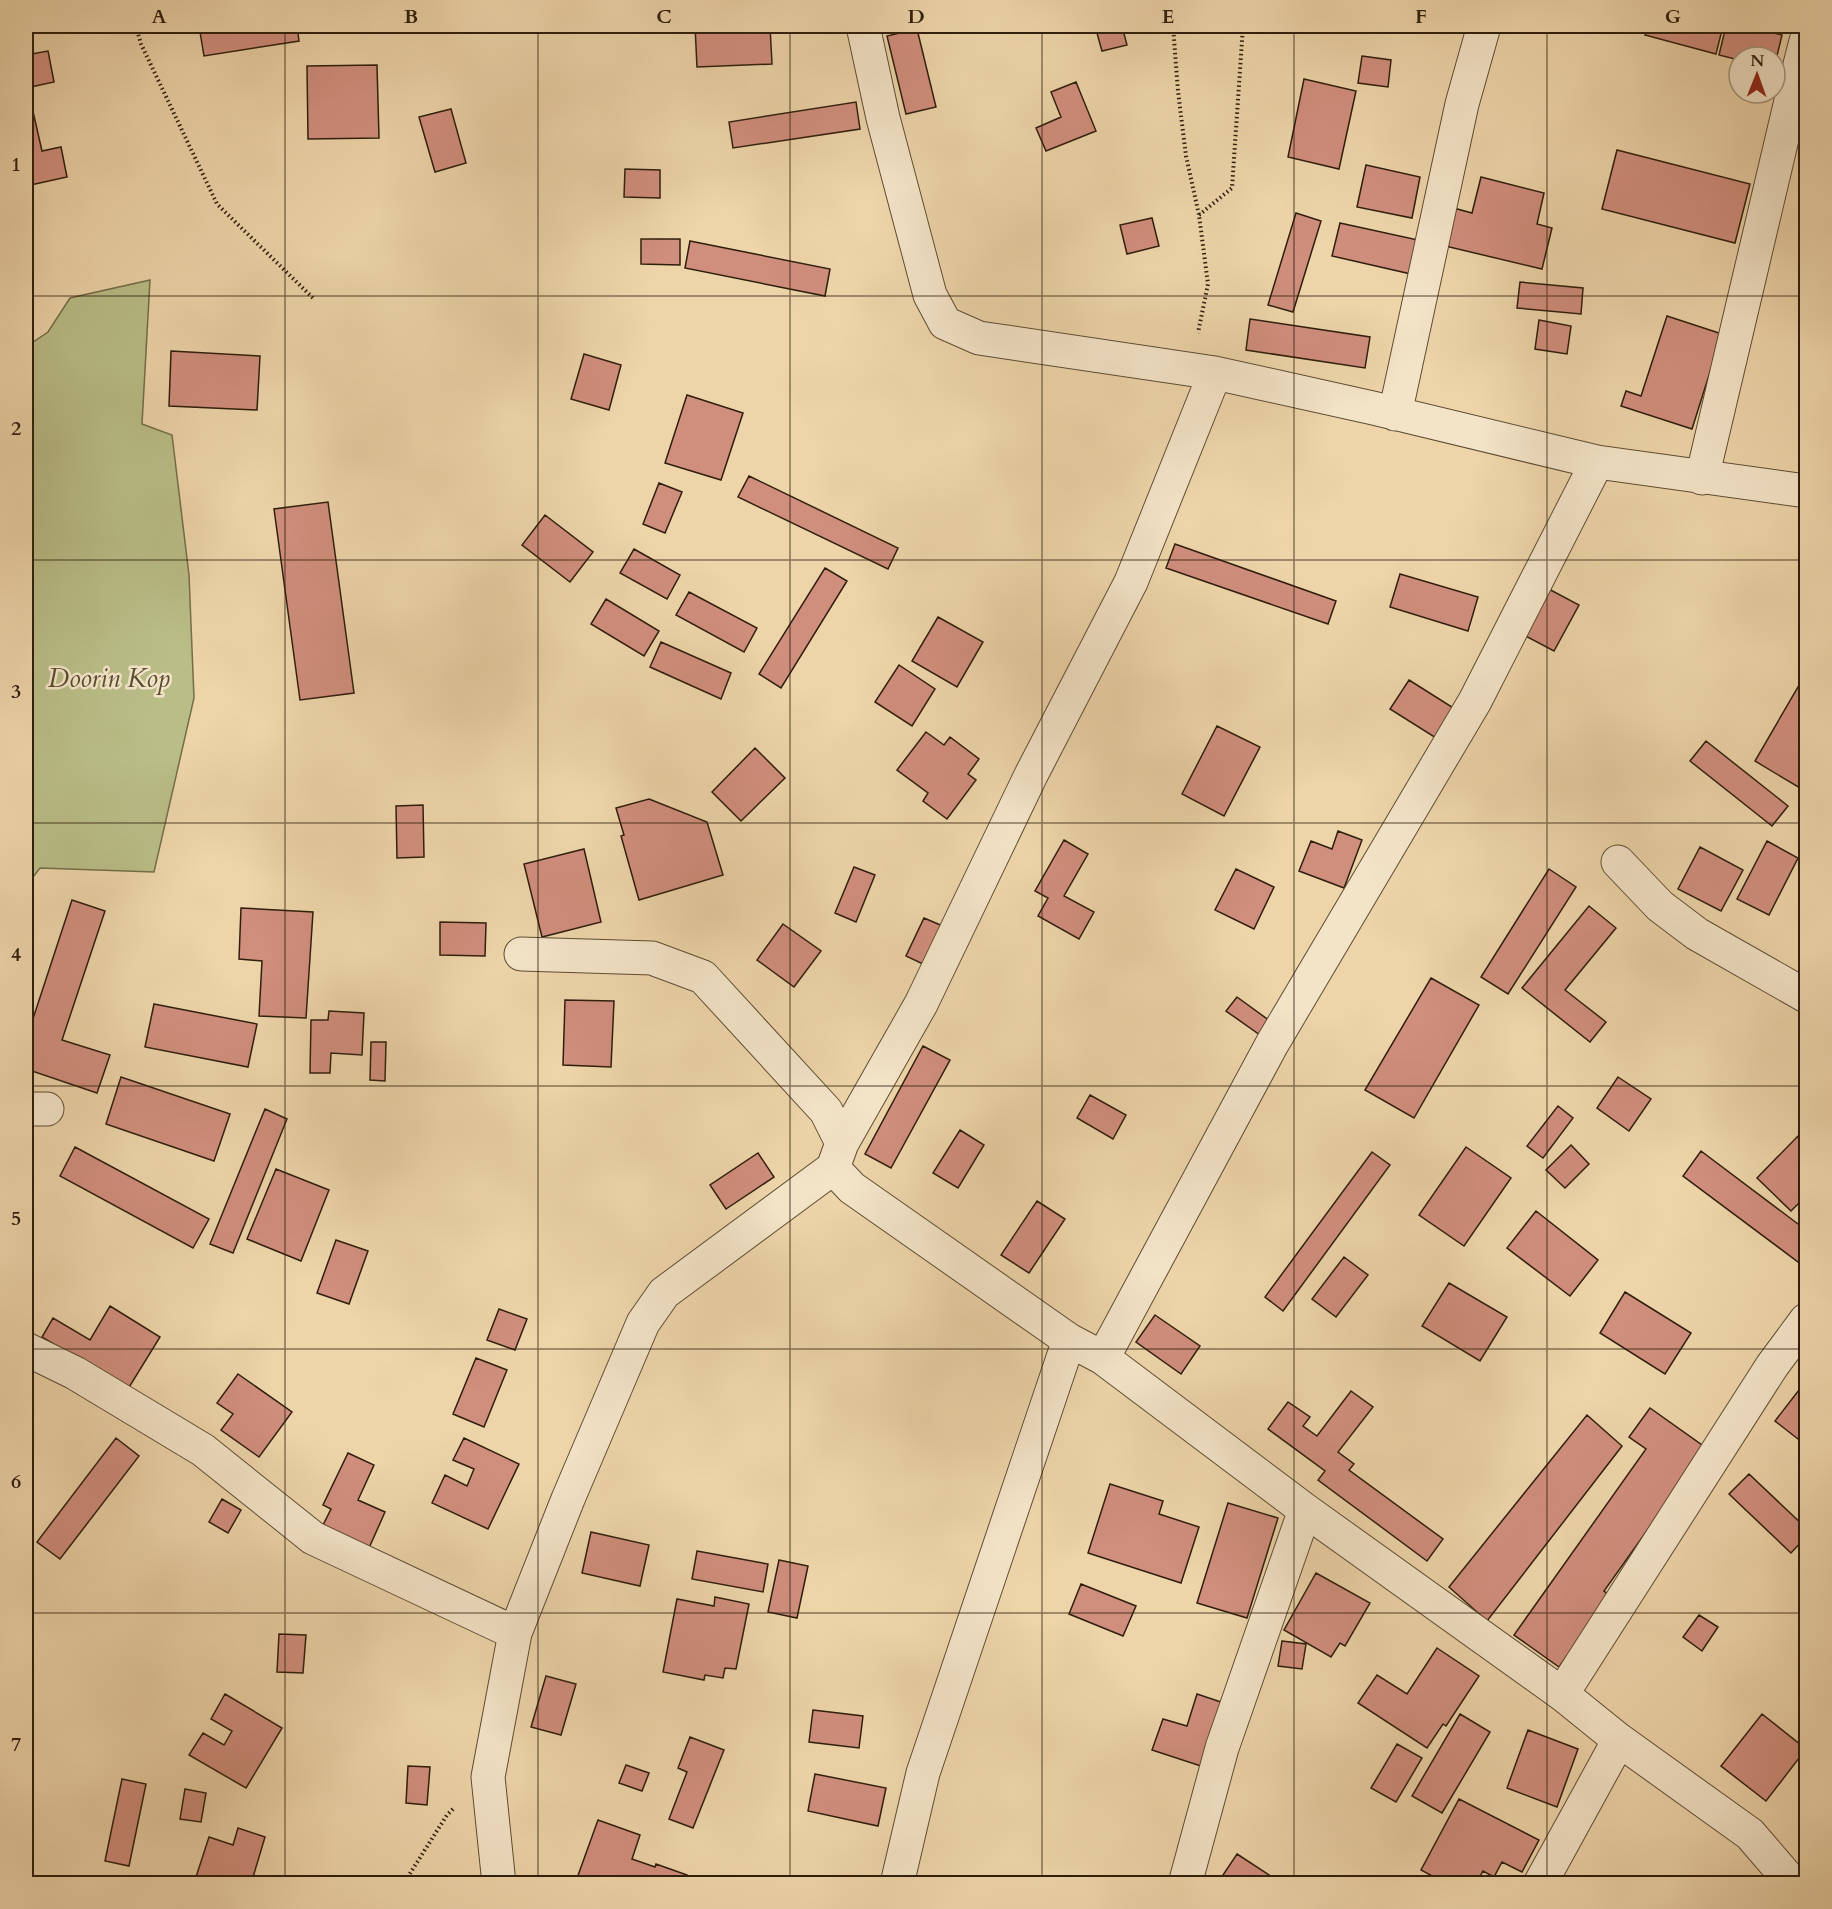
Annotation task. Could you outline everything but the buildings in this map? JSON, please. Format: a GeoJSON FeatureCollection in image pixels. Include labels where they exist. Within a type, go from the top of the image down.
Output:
{"type":"FeatureCollection","features":[{"type":"Feature","properties":{"kind":"street"},"geometry":{"type":"LineString","coordinates":[[863,26],[883,118],[930,295],[945,322],[980,338],[1203,371],[1597,462],[1806,491]]}},
{"type":"Feature","properties":{"kind":"street"},"geometry":{"type":"LineString","coordinates":[[1395,414],[1462,104],[1484,26]]}},
{"type":"Feature","properties":{"kind":"street"},"geometry":{"type":"LineString","coordinates":[[1702,478],[1806,41]]}},
{"type":"Feature","properties":{"kind":"street"},"geometry":{"type":"LineString","coordinates":[[499,1884],[488,1777],[515,1633],[572,1488],[643,1323],[664,1293],[837,1155],[921,1004],[1031,776],[1131,582],[1203,371]]}},
{"type":"Feature","properties":{"kind":"street"},"geometry":{"type":"LineString","coordinates":[[1103,1358],[1272,1044],[1475,701],[1597,462]]}},
{"type":"Feature","properties":{"kind":"street"},"geometry":{"type":"LineString","coordinates":[[1618,862],[1660,906],[1697,934],[1806,996]]}},
{"type":"Feature","properties":{"kind":"street"},"geometry":{"type":"LineString","coordinates":[[521,954],[652,958],[703,977],[826,1111],[837,1155],[852,1188],[1069,1340],[1103,1358],[1305,1510],[1562,1694],[1619,1740],[1750,1834],[1792,1884]]}},
{"type":"Feature","properties":{"kind":"street"},"geometry":{"type":"LineString","coordinates":[[1562,1694],[1772,1366],[1806,1320]]}},
{"type":"Feature","properties":{"kind":"street"},"geometry":{"type":"LineString","coordinates":[[897,1884],[923,1773],[1069,1340]]}},
{"type":"Feature","properties":{"kind":"street"},"geometry":{"type":"LineString","coordinates":[[26,1350],[75,1373],[203,1450],[312,1538],[515,1633]]}},
{"type":"Feature","properties":{"kind":"street"},"geometry":{"type":"LineString","coordinates":[[1185,1884],[1222,1748],[1305,1510]]}},
{"type":"Feature","properties":{"kind":"street"},"geometry":{"type":"LineString","coordinates":[[1539,1884],[1619,1740]]}},
{"type":"Feature","properties":{"kind":"path"},"geometry":{"type":"LineString","coordinates":[[136,26],[141,44],[217,204],[315,300]]}},
{"type":"Feature","properties":{"kind":"path"},"geometry":{"type":"LineString","coordinates":[[1173,26],[1186,156],[1199,215],[1208,284],[1203,371]]}},
{"type":"Feature","properties":{"kind":"path"},"geometry":{"type":"LineString","coordinates":[[1199,215],[1232,188],[1243,26]]}},
{"type":"Feature","properties":{"kind":"path"},"geometry":{"type":"LineString","coordinates":[[401,1884],[410,1875],[447,1815],[488,1777]]}},
{"type":"Feature","properties":{"kind":"green space","name":"Doorin Kop"},"geometry":{"type":"Polygon","coordinates":[[[150,280],[142,424],[172,435],[189,575],[194,698],[154,872],[40,868],[26,886],[26,347],[48,332],[70,298],[150,280]]]}}]}
